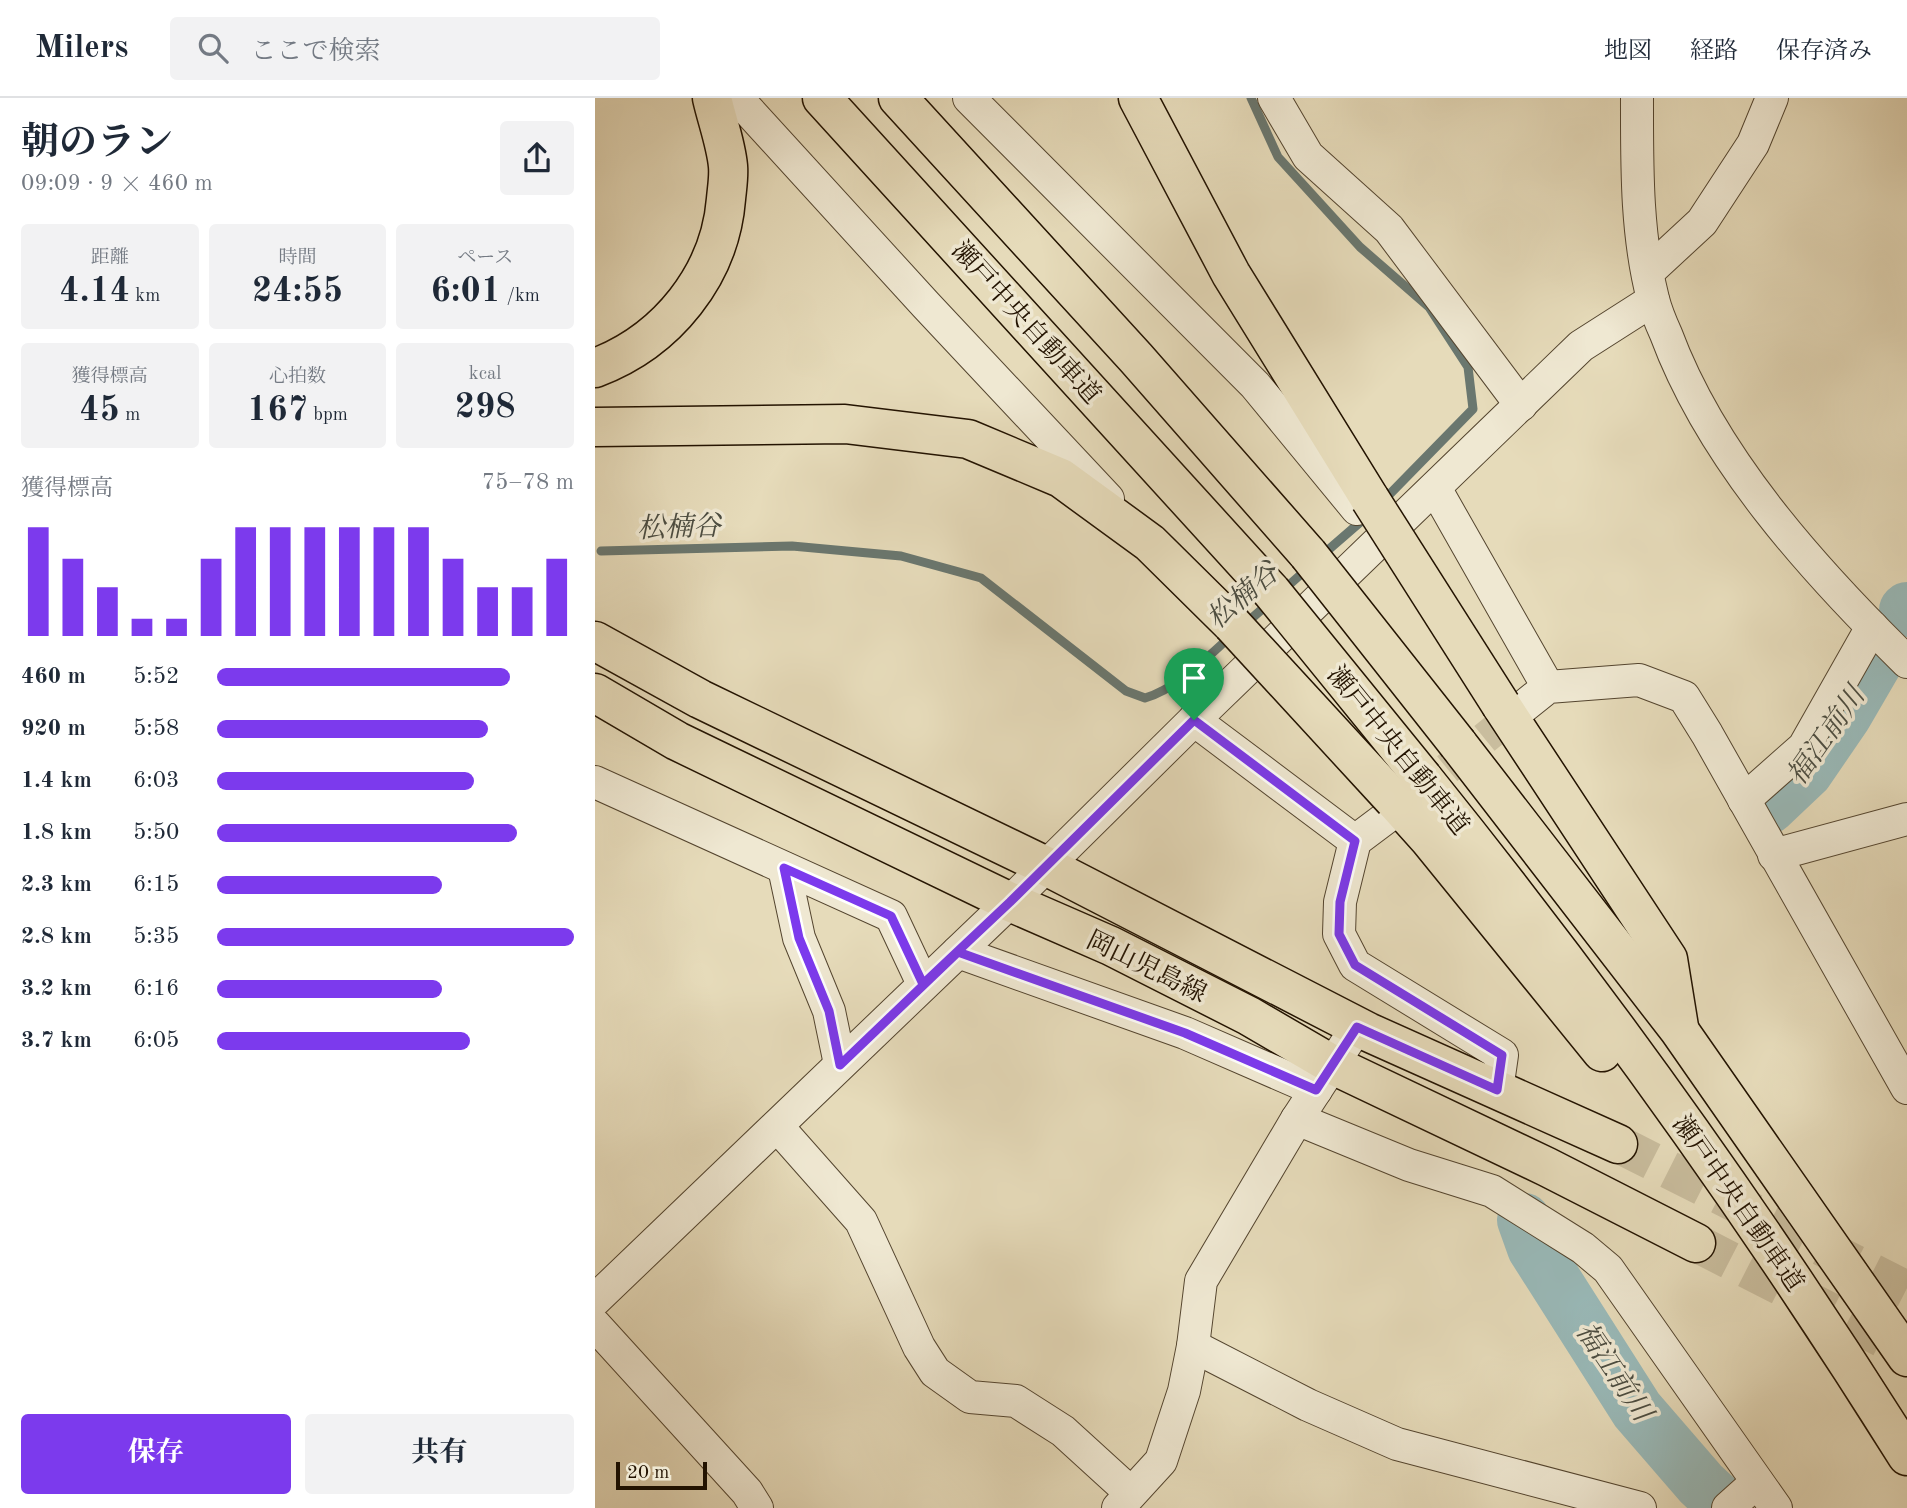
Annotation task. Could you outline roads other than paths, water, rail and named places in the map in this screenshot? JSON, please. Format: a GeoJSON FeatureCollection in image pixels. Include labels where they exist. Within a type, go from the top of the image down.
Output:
{"type":"FeatureCollection","features":[{"type":"Feature","properties":{"kind":"main road"},"geometry":{"type":"LineString","coordinates":[[595,368],[615,360],[658,332],[690,298],[709,268],[724,223],[729,167],[712,98]]}},
{"type":"Feature","properties":{"kind":"main road","name":"瀬戸中央自動車道"},"geometry":{"type":"LineString","coordinates":[[822,98],[1271,590],[1401,798]]}},
{"type":"Feature","properties":{"kind":"main road","name":"瀬戸中央自動車道"},"geometry":{"type":"LineString","coordinates":[[898,98],[1136,358],[1308,554],[1679,1030],[1907,1357]]}},
{"type":"Feature","properties":{"kind":"main road"},"geometry":{"type":"LineString","coordinates":[[1138,98],[1231,274],[1364,504],[1512,706],[1668,959],[1679,1030]]}},
{"type":"Feature","properties":{"kind":"main road"},"geometry":{"type":"LineString","coordinates":[[595,427],[845,424],[968,439],[1061,478],[1150,543],[1401,798],[1438,850],[1836,1343],[1907,1457]]}},
{"type":"Feature","properties":{"kind":"main road","name":"岡山児島線"},"geometry":{"type":"LineString","coordinates":[[595,641],[700,699],[1046,866],[1357,1027],[1618,1144]]}},
{"type":"Feature","properties":{"kind":"main road","name":"岡山児島線"},"geometry":{"type":"LineString","coordinates":[[595,693],[677,741],[1010,902],[1111,946],[1249,1016],[1325,1078],[1547,1167],[1696,1244]]}},
{"type":"Feature","properties":{"kind":"street"},"geometry":{"type":"LineString","coordinates":[[737,98],[926,305],[1150,543]]}},
{"type":"Feature","properties":{"kind":"street"},"geometry":{"type":"LineString","coordinates":[[969,98],[1255,385],[1364,504]]}},
{"type":"Feature","properties":{"kind":"street"},"geometry":{"type":"LineString","coordinates":[[1274,98],[1308,156],[1389,229],[1521,405]]}},
{"type":"Feature","properties":{"kind":"street"},"geometry":{"type":"LineString","coordinates":[[1637,98],[1637,177],[1651,286],[1680,372],[1744,479],[1872,627],[1907,662]]}},
{"type":"Feature","properties":{"kind":"street"},"geometry":{"type":"LineString","coordinates":[[595,1300],[1010,902],[1581,346],[1651,286],[1702,222],[1753,144],[1772,98]]}},
{"type":"Feature","properties":{"kind":"street"},"geometry":{"type":"LineString","coordinates":[[1435,488],[1548,687]]}},
{"type":"Feature","properties":{"kind":"street"},"geometry":{"type":"LineString","coordinates":[[1745,800],[1804,747],[1872,627]]}},
{"type":"Feature","properties":{"kind":"street"},"geometry":{"type":"LineString","coordinates":[[1512,706],[1548,687],[1639,680],[1684,697],[1907,1088]]}},
{"type":"Feature","properties":{"kind":"street"},"geometry":{"type":"LineString","coordinates":[[1194,720],[1355,841]]}},
{"type":"Feature","properties":{"kind":"street"},"geometry":{"type":"LineString","coordinates":[[595,782],[891,916],[923,984]]}},
{"type":"Feature","properties":{"kind":"street"},"geometry":{"type":"LineString","coordinates":[[1401,798],[1355,841],[1340,902],[1339,934],[1355,965],[1502,1055],[1497,1090]]}},
{"type":"Feature","properties":{"kind":"street"},"geometry":{"type":"LineString","coordinates":[[1774,855],[1907,819]]}},
{"type":"Feature","properties":{"kind":"street"},"geometry":{"type":"LineString","coordinates":[[784,868],[799,938],[829,1011],[840,1065]]}},
{"type":"Feature","properties":{"kind":"street"},"geometry":{"type":"LineString","coordinates":[[958,952],[1185,1033],[1325,1078]]}},
{"type":"Feature","properties":{"kind":"street"},"geometry":{"type":"LineString","coordinates":[[777,1126],[861,1221],[919,1347],[935,1372],[969,1397],[1016,1401],[1063,1431],[1125,1501],[1161,1461],[1184,1391],[1201,1281],[1297,1119],[1357,1027]]}},
{"type":"Feature","properties":{"kind":"street"},"geometry":{"type":"LineString","coordinates":[[1297,1119],[1409,1165],[1492,1191],[1583,1248],[1608,1269],[1740,1497],[1776,1508]]}},
{"type":"Feature","properties":{"kind":"street"},"geometry":{"type":"LineString","coordinates":[[595,1325],[747,1492],[757,1508]]}},
{"type":"Feature","properties":{"kind":"street"},"geometry":{"type":"LineString","coordinates":[[1193,1346],[1308,1405],[1397,1444],[1640,1508]]}},
{"type":"Feature","properties":{"kind":"waterway","name":"松楠谷"},"geometry":{"type":"LineString","coordinates":[[1251,98],[1278,157],[1360,247],[1429,307],[1468,367],[1473,409],[1383,501]]}},
{"type":"Feature","properties":{"kind":"waterway","name":"松楠谷"},"geometry":{"type":"LineString","coordinates":[[1320,557],[1365,518]]}},
{"type":"Feature","properties":{"kind":"waterway","name":"松楠谷"},"geometry":{"type":"LineString","coordinates":[[601,551],[792,546],[901,556],[981,578],[1126,691],[1145,698],[1180,680],[1231,636]]}},
{"type":"Feature","properties":{"kind":"waterway","name":"松楠谷"},"geometry":{"type":"LineString","coordinates":[[1281,592],[1307,569]]}},
{"type":"Feature","properties":{"kind":"waterway","name":"松楠谷"},"geometry":{"type":"LineString","coordinates":[[1244,625],[1268,604]]}},
{"type":"Feature","properties":{"kind":"waterway","name":"福江前川"},"geometry":{"type":"LineString","coordinates":[[1769,807],[1806,772],[1845,715],[1877,660]]}},
{"type":"Feature","properties":{"kind":"waterway","name":"福江前川"},"geometry":{"type":"LineString","coordinates":[[1524,1220],[1534,1248],[1637,1410],[1701,1484],[1727,1508]]}},
{"type":"Feature","properties":{"kind":"tunnel"},"geometry":{"type":"LineString","coordinates":[[1410,799],[1523,707]]}},
{"type":"Feature","properties":{"kind":"tunnel"},"geometry":{"type":"LineString","coordinates":[[1618,1144],[1907,1290]]}},
{"type":"Feature","properties":{"kind":"tunnel"},"geometry":{"type":"LineString","coordinates":[[1696,1243],[1907,1351]]}}]}
